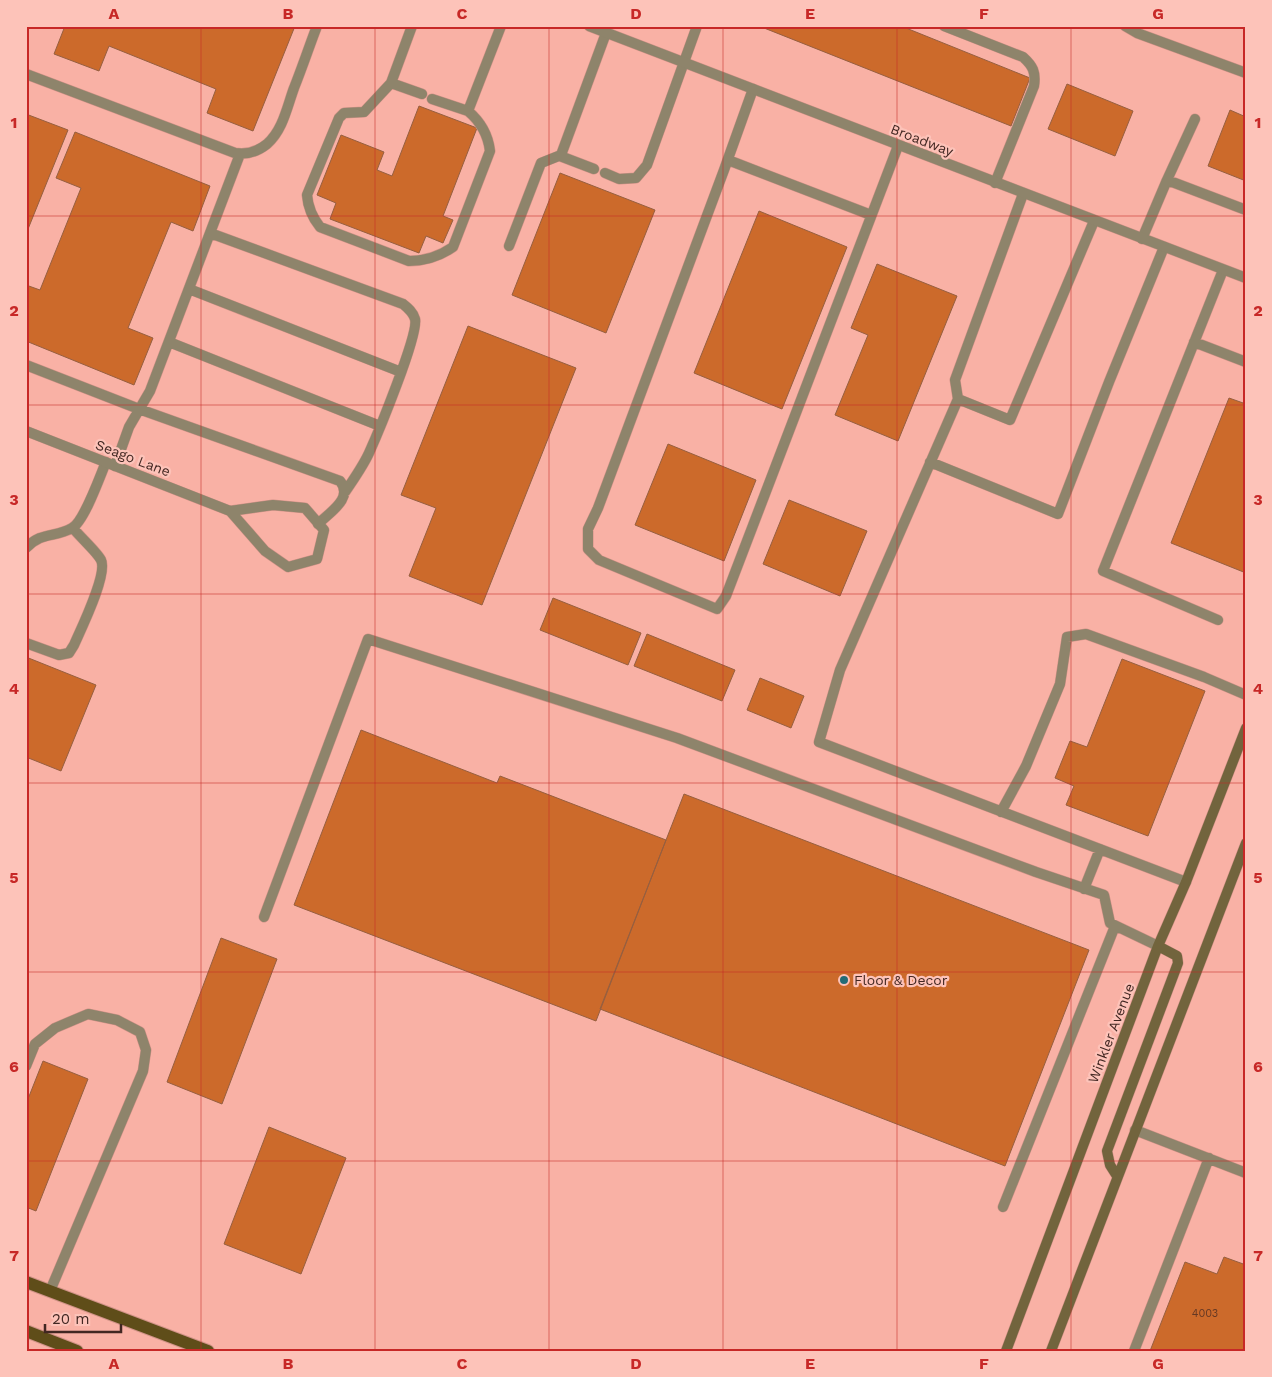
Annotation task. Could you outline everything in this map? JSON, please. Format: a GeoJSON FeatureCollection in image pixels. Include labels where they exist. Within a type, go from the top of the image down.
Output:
{"type":"FeatureCollection","features":[{"type":"Feature","properties":{"kind":"main road"},"geometry":{"type":"LineString","coordinates":[[26,1282],[208,1351]]}},
{"type":"Feature","properties":{"kind":"main road"},"geometry":{"type":"LineString","coordinates":[[26,1331],[77,1351]]}},
{"type":"Feature","properties":{"kind":"street"},"geometry":{"type":"LineString","coordinates":[[26,74],[246,155],[268,144],[278,130],[317,26]]}},
{"type":"Feature","properties":{"kind":"street"},"geometry":{"type":"LineString","coordinates":[[412,26],[391,83],[364,112],[344,114],[339,118],[308,195],[308,205],[320,227],[409,261],[419,261],[441,255],[453,247],[490,151],[488,139],[476,118],[468,111],[432,99]]}},
{"type":"Feature","properties":{"kind":"street"},"geometry":{"type":"LineString","coordinates":[[468,111],[501,26]]}},
{"type":"Feature","properties":{"kind":"street","name":"Broadway"},"geometry":{"type":"LineString","coordinates":[[590,26],[898,146],[1246,278]]}},
{"type":"Feature","properties":{"kind":"street"},"geometry":{"type":"LineString","coordinates":[[605,173],[619,179],[636,178],[647,165],[697,26]]}},
{"type":"Feature","properties":{"kind":"street"},"geometry":{"type":"LineString","coordinates":[[944,26],[1023,57],[1032,65],[1035,75],[1034,86],[995,183]]}},
{"type":"Feature","properties":{"kind":"street"},"geometry":{"type":"LineString","coordinates":[[1125,26],[1137,33],[1246,72]]}},
{"type":"Feature","properties":{"kind":"street"},"geometry":{"type":"LineString","coordinates":[[560,156],[606,33]]}},
{"type":"Feature","properties":{"kind":"street"},"geometry":{"type":"LineString","coordinates":[[391,83],[422,94]]}},
{"type":"Feature","properties":{"kind":"street"},"geometry":{"type":"LineString","coordinates":[[752,89],[728,160],[598,508],[588,528],[588,549],[600,560],[717,609],[726,596],[898,146]]}},
{"type":"Feature","properties":{"kind":"street"},"geometry":{"type":"LineString","coordinates":[[1142,239],[1195,119]]}},
{"type":"Feature","properties":{"kind":"street"},"geometry":{"type":"LineString","coordinates":[[26,548],[35,540],[45,535],[73,528],[80,520],[111,464],[129,426],[150,391],[240,154]]}},
{"type":"Feature","properties":{"kind":"street"},"geometry":{"type":"LineString","coordinates":[[509,246],[542,163],[560,156],[594,169]]}},
{"type":"Feature","properties":{"kind":"street"},"geometry":{"type":"LineString","coordinates":[[728,160],[871,215]]}},
{"type":"Feature","properties":{"kind":"street"},"geometry":{"type":"LineString","coordinates":[[1168,180],[1246,210]]}},
{"type":"Feature","properties":{"kind":"street"},"geometry":{"type":"LineString","coordinates":[[1023,194],[955,380],[958,398],[840,670],[819,742],[1186,882]]}},
{"type":"Feature","properties":{"kind":"street"},"geometry":{"type":"LineString","coordinates":[[958,398],[1010,420],[1094,221]]}},
{"type":"Feature","properties":{"kind":"street"},"geometry":{"type":"LineString","coordinates":[[210,233],[403,304],[410,310],[415,320],[414,335],[369,453],[345,492],[343,499],[318,524]]}},
{"type":"Feature","properties":{"kind":"street"},"geometry":{"type":"LineString","coordinates":[[930,462],[1058,514],[1164,248]]}},
{"type":"Feature","properties":{"kind":"street"},"geometry":{"type":"LineString","coordinates":[[1218,620],[1103,571],[1223,270]]}},
{"type":"Feature","properties":{"kind":"street"},"geometry":{"type":"LineString","coordinates":[[189,289],[401,372]]}},
{"type":"Feature","properties":{"kind":"street"},"geometry":{"type":"LineString","coordinates":[[169,342],[380,426]]}},
{"type":"Feature","properties":{"kind":"street"},"geometry":{"type":"LineString","coordinates":[[1194,342],[1246,362]]}},
{"type":"Feature","properties":{"kind":"street"},"geometry":{"type":"LineString","coordinates":[[26,366],[139,409],[331,476],[340,480],[344,485],[345,492]]}},
{"type":"Feature","properties":{"kind":"street","name":"Seago Lane"},"geometry":{"type":"LineString","coordinates":[[26,431],[230,511],[265,550],[288,567],[317,559],[324,530],[305,508],[273,505],[230,511]]}},
{"type":"Feature","properties":{"kind":"street"},"geometry":{"type":"LineString","coordinates":[[26,643],[59,655],[68,653],[74,645],[100,581],[102,568],[101,560],[73,528]]}},
{"type":"Feature","properties":{"kind":"street"},"geometry":{"type":"LineString","coordinates":[[1002,812],[1026,766],[1060,684],[1067,637],[1086,634],[1204,677],[1246,695]]}},
{"type":"Feature","properties":{"kind":"street"},"geometry":{"type":"LineString","coordinates":[[264,917],[368,639],[677,738],[1104,896],[1110,923],[1177,956],[1178,963],[1107,1151],[1110,1165],[1117,1176]]}},
{"type":"Feature","properties":{"kind":"street","name":"Winkler Avenue"},"geometry":{"type":"LineString","coordinates":[[1006,1351],[1158,946],[1186,882],[1246,728]]}},
{"type":"Feature","properties":{"kind":"street"},"geometry":{"type":"LineString","coordinates":[[1051,1351],[1134,1130],[1246,843]]}},
{"type":"Feature","properties":{"kind":"street"},"geometry":{"type":"LineString","coordinates":[[1084,889],[1100,849]]}},
{"type":"Feature","properties":{"kind":"street"},"geometry":{"type":"LineString","coordinates":[[1002,1207],[1115,926]]}},
{"type":"Feature","properties":{"kind":"street"},"geometry":{"type":"LineString","coordinates":[[26,1066],[35,1044],[55,1028],[88,1014],[117,1020],[140,1032],[146,1050],[143,1071],[50,1291]]}},
{"type":"Feature","properties":{"kind":"street"},"geometry":{"type":"LineString","coordinates":[[1134,1130],[1246,1173]]}},
{"type":"Feature","properties":{"kind":"street"},"geometry":{"type":"LineString","coordinates":[[1134,1351],[1209,1158]]}},
{"type":"Feature","properties":{"kind":"building"},"geometry":{"type":"Polygon","coordinates":[[[65,26],[295,26],[253,131],[207,113],[216,89],[109,46],[99,71],[54,54],[65,26]]]}},
{"type":"Feature","properties":{"kind":"building"},"geometry":{"type":"Polygon","coordinates":[[[759,26],[901,26],[1030,78],[1011,126],[759,26]]]}},
{"type":"Feature","properties":{"kind":"building"},"geometry":{"type":"Polygon","coordinates":[[[1067,84],[1133,111],[1115,156],[1048,129],[1067,84]]]}},
{"type":"Feature","properties":{"kind":"building"},"geometry":{"type":"Polygon","coordinates":[[[419,106],[477,128],[443,216],[453,220],[443,243],[426,236],[419,253],[330,219],[336,203],[317,195],[341,135],[384,152],[377,170],[392,176],[419,106]]]}},
{"type":"Feature","properties":{"kind":"building"},"geometry":{"type":"Polygon","coordinates":[[[1230,110],[1246,117],[1246,181],[1208,166],[1230,110]]]}},
{"type":"Feature","properties":{"kind":"building"},"geometry":{"type":"Polygon","coordinates":[[[26,114],[68,130],[26,234],[26,114]]]}},
{"type":"Feature","properties":{"kind":"building"},"geometry":{"type":"Polygon","coordinates":[[[75,132],[210,186],[193,231],[171,222],[128,328],[153,338],[134,385],[26,341],[26,285],[40,290],[81,188],[56,178],[75,132]]]}},
{"type":"Feature","properties":{"kind":"building"},"geometry":{"type":"Polygon","coordinates":[[[560,173],[655,210],[606,333],[512,295],[560,173]]]}},
{"type":"Feature","properties":{"kind":"building"},"geometry":{"type":"Polygon","coordinates":[[[759,211],[847,247],[782,409],[694,373],[759,211]]]}},
{"type":"Feature","properties":{"kind":"building"},"geometry":{"type":"Polygon","coordinates":[[[877,264],[957,296],[898,441],[835,415],[868,335],[851,328],[877,264]]]}},
{"type":"Feature","properties":{"kind":"building"},"geometry":{"type":"Polygon","coordinates":[[[468,326],[576,368],[482,605],[409,576],[436,508],[401,495],[468,326]]]}},
{"type":"Feature","properties":{"kind":"building"},"geometry":{"type":"Polygon","coordinates":[[[1229,398],[1246,404],[1246,573],[1171,543],[1229,398]]]}},
{"type":"Feature","properties":{"kind":"building"},"geometry":{"type":"Polygon","coordinates":[[[668,444],[756,480],[724,561],[635,525],[668,444]]]}},
{"type":"Feature","properties":{"kind":"building"},"geometry":{"type":"Polygon","coordinates":[[[789,500],[867,531],[840,596],[763,564],[789,500]]]}},
{"type":"Feature","properties":{"kind":"building"},"geometry":{"type":"Polygon","coordinates":[[[553,598],[641,633],[628,665],[540,630],[553,598]]]}},
{"type":"Feature","properties":{"kind":"building"},"geometry":{"type":"Polygon","coordinates":[[[647,634],[735,670],[722,701],[634,666],[647,634]]]}},
{"type":"Feature","properties":{"kind":"building"},"geometry":{"type":"Polygon","coordinates":[[[26,657],[96,685],[61,771],[26,757],[26,657]]]}},
{"type":"Feature","properties":{"kind":"building"},"geometry":{"type":"Polygon","coordinates":[[[1122,659],[1205,691],[1148,836],[1066,805],[1074,786],[1055,778],[1070,741],[1087,747],[1122,659]]]}},
{"type":"Feature","properties":{"kind":"building"},"geometry":{"type":"Polygon","coordinates":[[[760,678],[804,696],[791,728],[747,710],[760,678]]]}},
{"type":"Feature","properties":{"kind":"building"},"geometry":{"type":"Polygon","coordinates":[[[361,730],[497,783],[500,776],[666,840],[596,1021],[294,905],[361,730]]]}},
{"type":"Feature","properties":{"kind":"building","name":"Floor & Decor"},"geometry":{"type":"Polygon","coordinates":[[[684,794],[1089,950],[1005,1166],[600,1009],[684,794]]]}},
{"type":"Feature","properties":{"kind":"building"},"geometry":{"type":"Polygon","coordinates":[[[221,938],[277,959],[222,1104],[167,1082],[221,938]]]}},
{"type":"Feature","properties":{"kind":"building"},"geometry":{"type":"Polygon","coordinates":[[[43,1061],[88,1079],[36,1211],[26,1207],[26,1104],[43,1061]]]}},
{"type":"Feature","properties":{"kind":"building"},"geometry":{"type":"Polygon","coordinates":[[[269,1127],[346,1158],[301,1274],[224,1244],[269,1127]]]}},
{"type":"Feature","properties":{"kind":"building"},"geometry":{"type":"Polygon","coordinates":[[[1224,1257],[1246,1265],[1246,1351],[1150,1351],[1185,1262],[1217,1274],[1224,1257]]]}},
{"type":"Feature","properties":{"kind":"place","name":"Floor & Decor"},"geometry":{"type":"Point","coordinates":[844,980]}}]}
